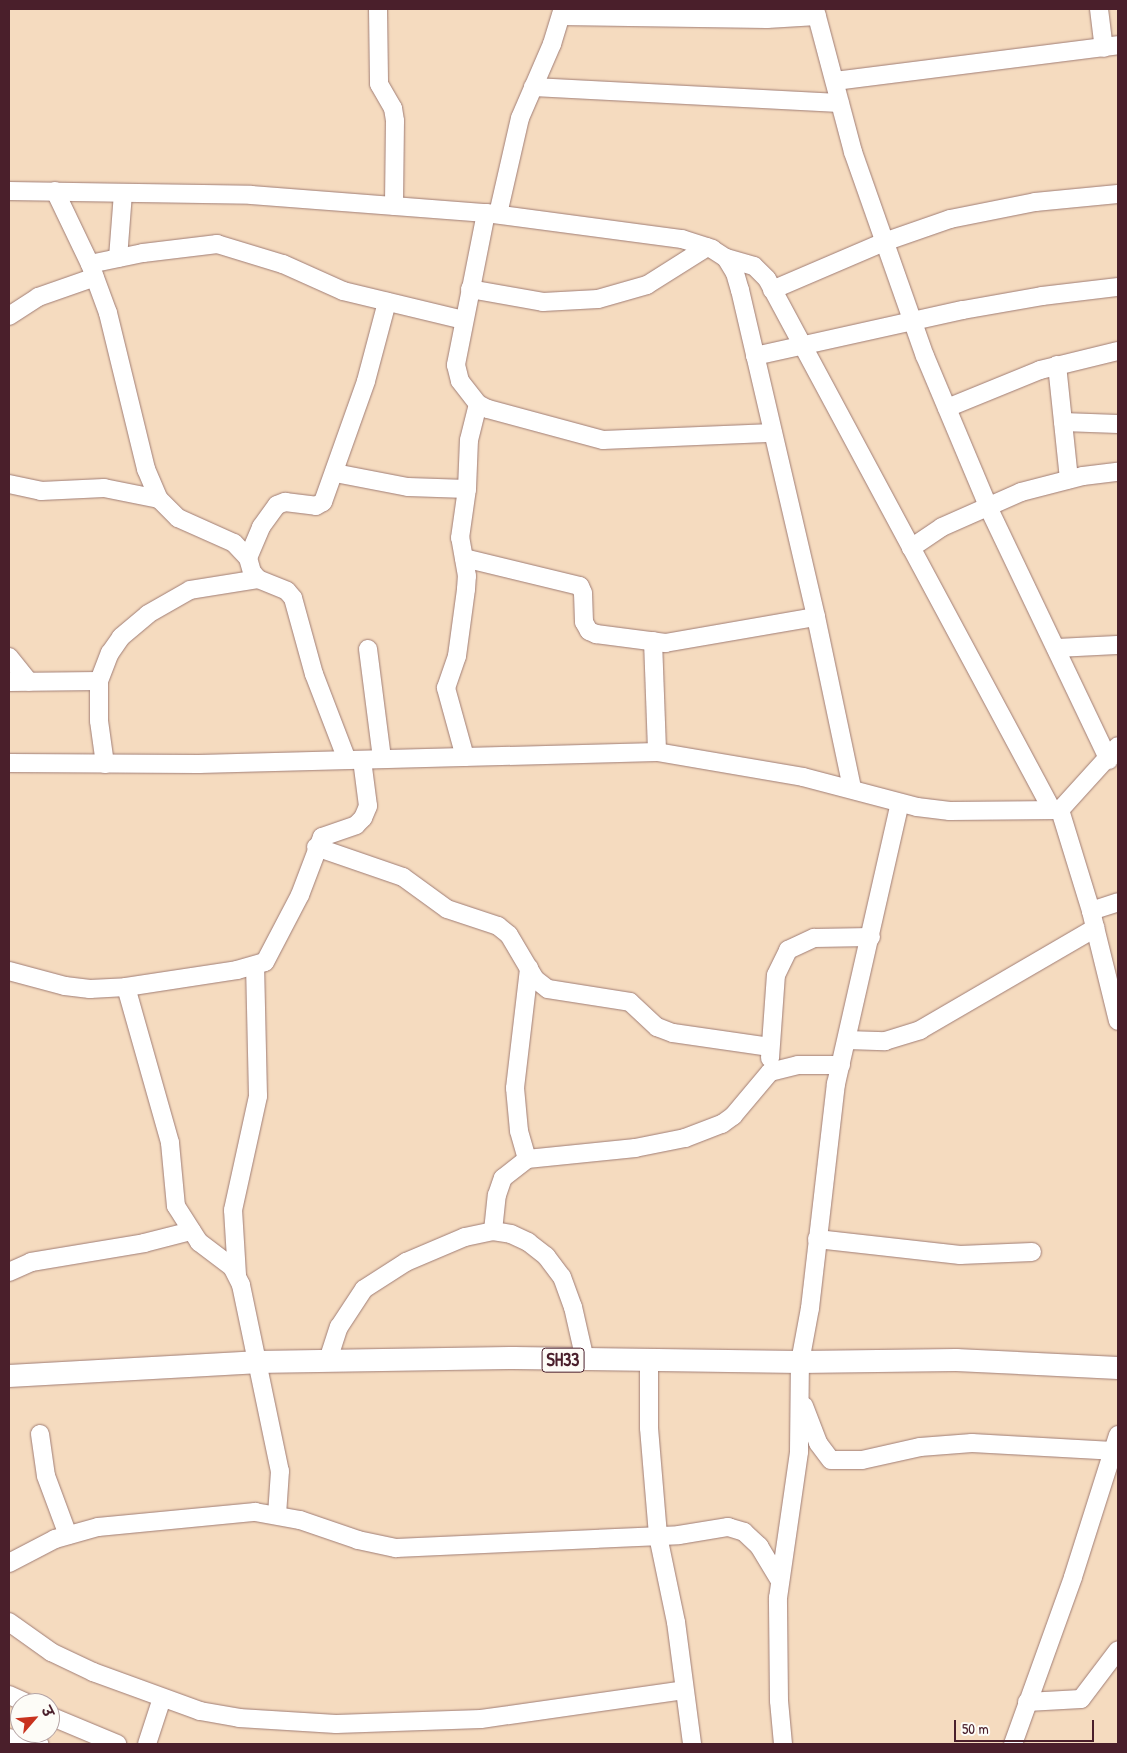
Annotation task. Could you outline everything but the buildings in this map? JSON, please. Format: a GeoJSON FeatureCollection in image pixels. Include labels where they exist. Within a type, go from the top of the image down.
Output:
{"type":"FeatureCollection","features":[{"type":"Feature","properties":{"kind":"main road","name":"SH33"},"geometry":{"type":"LineString","coordinates":[[9,1376],[256,1362],[328,1360],[800,1362],[956,1360],[1118,1368]]}},
{"type":"Feature","properties":{"kind":"street"},"geometry":{"type":"LineString","coordinates":[[378,9],[379,84],[393,108],[395,121],[394,206]]}},
{"type":"Feature","properties":{"kind":"street"},"geometry":{"type":"LineString","coordinates":[[835,81],[1111,47],[1099,9]]}},
{"type":"Feature","properties":{"kind":"street"},"geometry":{"type":"LineString","coordinates":[[9,763],[105,764],[354,760],[657,752],[758,767],[852,788],[900,803],[950,811],[1055,809],[1114,753],[1056,648],[987,504],[947,408],[884,242],[855,159],[816,12],[767,19],[562,12],[515,136],[492,213],[470,290],[457,374],[478,404],[494,411],[603,440],[773,433]]}},
{"type":"Feature","properties":{"kind":"street"},"geometry":{"type":"LineString","coordinates":[[533,87],[840,103]]}},
{"type":"Feature","properties":{"kind":"street"},"geometry":{"type":"LineString","coordinates":[[9,191],[250,195],[492,213],[646,234],[707,247],[726,258],[754,266],[772,290],[1055,809],[1093,920],[1117,1009]]}},
{"type":"Feature","properties":{"kind":"street"},"geometry":{"type":"LineString","coordinates":[[9,971],[66,986],[126,987],[255,966],[265,962],[280,938],[300,895],[316,847],[322,837],[331,832],[356,825],[363,818],[368,806],[354,760],[314,674],[293,598],[287,591],[258,579],[252,572],[248,558],[234,543],[178,518],[159,500],[146,470],[114,332],[92,270],[55,191]]}},
{"type":"Feature","properties":{"kind":"street"},"geometry":{"type":"LineString","coordinates":[[118,258],[124,193]]}},
{"type":"Feature","properties":{"kind":"street"},"geometry":{"type":"LineString","coordinates":[[772,290],[884,242],[978,212],[1034,202],[1118,194]]}},
{"type":"Feature","properties":{"kind":"street"},"geometry":{"type":"LineString","coordinates":[[9,316],[38,297],[118,258],[218,244],[283,264],[343,291],[464,320]]}},
{"type":"Feature","properties":{"kind":"street"},"geometry":{"type":"LineString","coordinates":[[470,290],[543,302],[598,299],[647,285],[707,247]]}},
{"type":"Feature","properties":{"kind":"street"},"geometry":{"type":"LineString","coordinates":[[726,258],[735,273],[755,356],[816,617],[852,788]]}},
{"type":"Feature","properties":{"kind":"street"},"geometry":{"type":"LineString","coordinates":[[755,356],[1042,296],[1118,287]]}},
{"type":"Feature","properties":{"kind":"street"},"geometry":{"type":"LineString","coordinates":[[248,558],[262,527],[277,505],[316,506],[323,502],[366,381],[387,302]]}},
{"type":"Feature","properties":{"kind":"street"},"geometry":{"type":"LineString","coordinates":[[947,408],[1057,365],[1118,351]]}},
{"type":"Feature","properties":{"kind":"street"},"geometry":{"type":"LineString","coordinates":[[1057,365],[1068,479]]}},
{"type":"Feature","properties":{"kind":"street"},"geometry":{"type":"LineString","coordinates":[[465,757],[446,688],[459,644],[467,576],[460,538],[467,489],[469,440],[478,404]]}},
{"type":"Feature","properties":{"kind":"street"},"geometry":{"type":"LineString","coordinates":[[1063,422],[1118,424]]}},
{"type":"Feature","properties":{"kind":"street"},"geometry":{"type":"LineString","coordinates":[[335,472],[408,487],[467,489]]}},
{"type":"Feature","properties":{"kind":"street"},"geometry":{"type":"LineString","coordinates":[[911,548],[942,527],[987,504],[1068,479],[1118,472]]}},
{"type":"Feature","properties":{"kind":"street"},"geometry":{"type":"LineString","coordinates":[[9,484],[41,491],[104,488],[159,500]]}},
{"type":"Feature","properties":{"kind":"street"},"geometry":{"type":"LineString","coordinates":[[464,558],[580,586],[583,594],[584,622],[589,631],[652,641],[679,642],[816,617]]}},
{"type":"Feature","properties":{"kind":"street"},"geometry":{"type":"LineString","coordinates":[[105,764],[99,721],[100,681],[110,653],[130,626],[190,590],[258,579]]}},
{"type":"Feature","properties":{"kind":"street"},"geometry":{"type":"LineString","coordinates":[[652,641],[657,752]]}},
{"type":"Feature","properties":{"kind":"street"},"geometry":{"type":"LineString","coordinates":[[1056,648],[1118,645]]}},
{"type":"Feature","properties":{"kind":"street"},"geometry":{"type":"LineString","coordinates":[[368,649],[382,759]]}},
{"type":"Feature","properties":{"kind":"street"},"geometry":{"type":"LineString","coordinates":[[9,657],[29,682]]}},
{"type":"Feature","properties":{"kind":"street"},"geometry":{"type":"LineString","coordinates":[[9,682],[100,681]]}},
{"type":"Feature","properties":{"kind":"street"},"geometry":{"type":"LineString","coordinates":[[783,1744],[779,1702],[780,1581],[798,1460],[800,1362],[810,1308],[832,1109],[900,803]]}},
{"type":"Feature","properties":{"kind":"street"},"geometry":{"type":"LineString","coordinates":[[316,847],[403,877],[447,909],[498,926],[509,935],[535,979],[548,989],[630,1002],[657,1027],[673,1033],[770,1047]]}},
{"type":"Feature","properties":{"kind":"street"},"geometry":{"type":"LineString","coordinates":[[847,1040],[885,1041],[920,1030],[1093,920],[1118,902]]}},
{"type":"Feature","properties":{"kind":"street"},"geometry":{"type":"LineString","coordinates":[[770,1072],[770,1047],[776,975],[788,950],[814,938],[871,937]]}},
{"type":"Feature","properties":{"kind":"street"},"geometry":{"type":"LineString","coordinates":[[255,966],[258,1096],[232,1210],[237,1276],[247,1305],[256,1362],[280,1471],[277,1515]]}},
{"type":"Feature","properties":{"kind":"street"},"geometry":{"type":"LineString","coordinates":[[527,1159],[519,1131],[514,1088],[528,968]]}},
{"type":"Feature","properties":{"kind":"street"},"geometry":{"type":"LineString","coordinates":[[126,987],[170,1143],[176,1206],[199,1242],[226,1262],[237,1276]]}},
{"type":"Feature","properties":{"kind":"street"},"geometry":{"type":"LineString","coordinates":[[493,1231],[497,1195],[503,1178],[527,1159],[636,1148],[707,1130],[733,1116],[770,1072],[798,1065],[841,1066]]}},
{"type":"Feature","properties":{"kind":"street"},"geometry":{"type":"LineString","coordinates":[[9,1272],[18,1266],[47,1258],[144,1244],[191,1231]]}},
{"type":"Feature","properties":{"kind":"street"},"geometry":{"type":"LineString","coordinates":[[328,1360],[339,1327],[364,1289],[406,1262],[465,1238],[493,1231],[511,1234],[528,1242],[546,1256],[562,1277],[573,1307],[585,1360]]}},
{"type":"Feature","properties":{"kind":"street"},"geometry":{"type":"LineString","coordinates":[[817,1240],[960,1255],[1032,1252]]}},
{"type":"Feature","properties":{"kind":"street"},"geometry":{"type":"LineString","coordinates":[[649,1361],[649,1428],[658,1536],[676,1622],[692,1744]]}},
{"type":"Feature","properties":{"kind":"street"},"geometry":{"type":"LineString","coordinates":[[800,1394],[818,1443],[831,1460],[862,1460],[920,1447],[972,1443],[1116,1443],[1073,1577],[1013,1744]]}},
{"type":"Feature","properties":{"kind":"street"},"geometry":{"type":"LineString","coordinates":[[40,1434],[46,1476],[68,1535]]}},
{"type":"Feature","properties":{"kind":"street"},"geometry":{"type":"LineString","coordinates":[[9,1563],[68,1535],[98,1527],[234,1512],[277,1515],[396,1548],[658,1536],[713,1527],[744,1532],[760,1546],[780,1581]]}},
{"type":"Feature","properties":{"kind":"street"},"geometry":{"type":"LineString","coordinates":[[9,1622],[68,1660],[162,1698],[200,1711],[239,1718],[336,1724],[481,1719],[684,1690]]}},
{"type":"Feature","properties":{"kind":"street"},"geometry":{"type":"LineString","coordinates":[[1027,1702],[1081,1699],[1118,1650]]}},
{"type":"Feature","properties":{"kind":"street"},"geometry":{"type":"LineString","coordinates":[[147,1744],[162,1698]]}},
{"type":"Feature","properties":{"kind":"street"},"geometry":{"type":"LineString","coordinates":[[60,1720],[117,1744]]}},
{"type":"Feature","properties":{"kind":"street"},"geometry":{"type":"LineString","coordinates":[[9,1738],[39,1744]]}}]}
